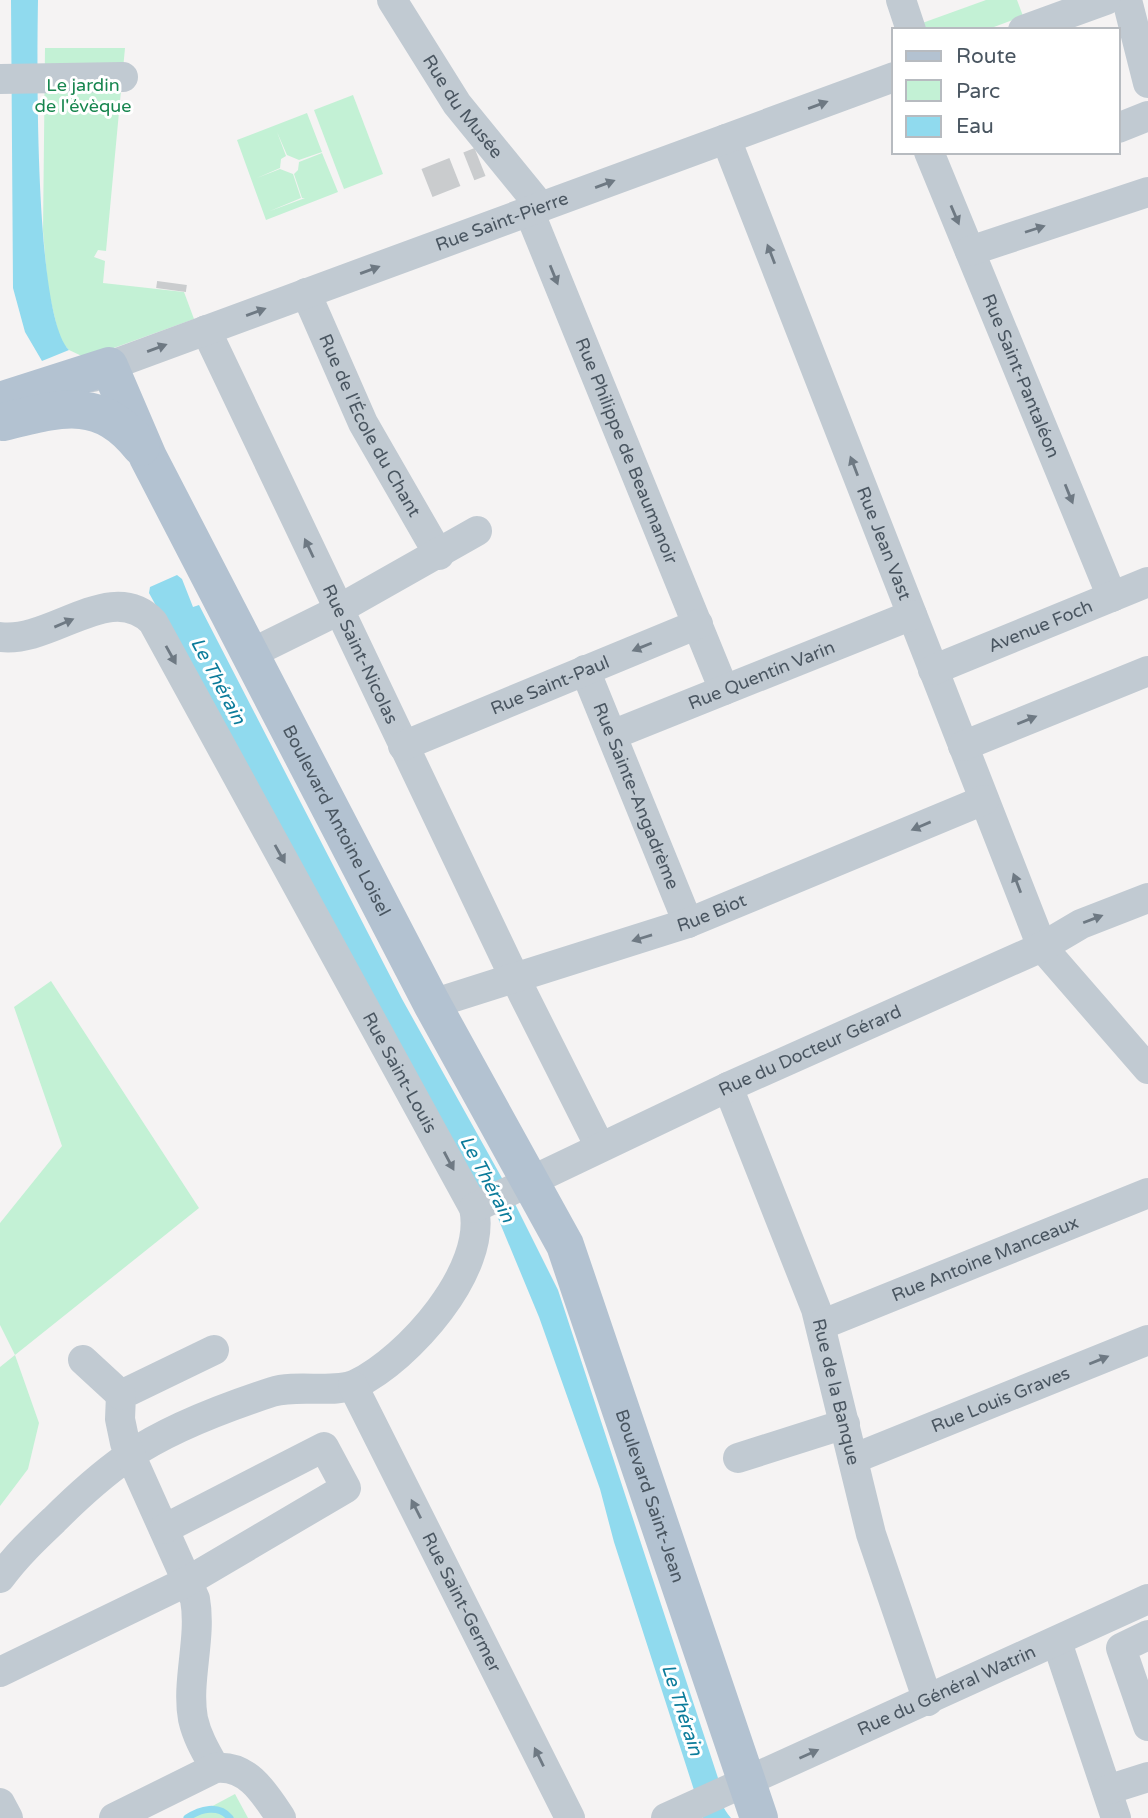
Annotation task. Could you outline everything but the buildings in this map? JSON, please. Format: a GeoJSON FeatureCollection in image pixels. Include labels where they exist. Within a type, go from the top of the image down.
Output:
{"type":"FeatureCollection","features":[{"type":"Feature","properties":{"kind":"main road","name":"Rue Saint-Pierre"},"geometry":{"type":"LineString","coordinates":[[9,413],[50,385],[109,366]]}},
{"type":"Feature","properties":{"kind":"main road","name":"Boulevard Antoine Loisel"},"geometry":{"type":"LineString","coordinates":[[109,366],[148,457],[432,1004],[521,1184]]}},
{"type":"Feature","properties":{"kind":"main road"},"geometry":{"type":"LineString","coordinates":[[0,374],[23,384],[50,385]]}},
{"type":"Feature","properties":{"kind":"main road","name":"Boulevard Antoine Loisel"},"geometry":{"type":"LineString","coordinates":[[9,413],[81,410],[102,413],[119,423],[148,457]]}},
{"type":"Feature","properties":{"kind":"main road","name":"Boulevard Saint-Jean"},"geometry":{"type":"LineString","coordinates":[[521,1184],[573,1265],[738,1785],[759,1818]]}},
{"type":"Feature","properties":{"kind":"street"},"geometry":{"type":"LineString","coordinates":[[901,0],[910,28]]}},
{"type":"Feature","properties":{"kind":"street"},"geometry":{"type":"LineString","coordinates":[[1029,28],[1106,0]]}},
{"type":"Feature","properties":{"kind":"street"},"geometry":{"type":"LineString","coordinates":[[1127,0],[1148,83]]}},
{"type":"Feature","properties":{"kind":"street","name":"Rue du Musée"},"geometry":{"type":"LineString","coordinates":[[399,11],[457,104],[535,209]]}},
{"type":"Feature","properties":{"kind":"street"},"geometry":{"type":"LineString","coordinates":[[17,78],[123,77]]}},
{"type":"Feature","properties":{"kind":"street","name":"Rue Saint-Pierre"},"geometry":{"type":"LineString","coordinates":[[9,413],[72,392],[109,366],[892,78]]}},
{"type":"Feature","properties":{"kind":"street"},"geometry":{"type":"LineString","coordinates":[[1120,127],[1148,116]]}},
{"type":"Feature","properties":{"kind":"street","name":"Rue Jean Vast"},"geometry":{"type":"LineString","coordinates":[[726,139],[1042,947],[1148,1069]]}},
{"type":"Feature","properties":{"kind":"street","name":"Rue Saint-Pantaléon"},"geometry":{"type":"LineString","coordinates":[[930,154],[1112,597]]}},
{"type":"Feature","properties":{"kind":"street"},"geometry":{"type":"LineString","coordinates":[[970,251],[1148,192]]}},
{"type":"Feature","properties":{"kind":"street","name":"Rue Philippe de Beaumanoir"},"geometry":{"type":"LineString","coordinates":[[535,209],[724,690]]}},
{"type":"Feature","properties":{"kind":"street","name":"Rue de l'École du Chant"},"geometry":{"type":"LineString","coordinates":[[306,293],[363,423],[439,555]]}},
{"type":"Feature","properties":{"kind":"street","name":"Rue Saint-Nicolas"},"geometry":{"type":"LineString","coordinates":[[206,330],[514,977],[600,1147]]}},
{"type":"Feature","properties":{"kind":"street"},"geometry":{"type":"LineString","coordinates":[[250,654],[338,610],[477,531]]}},
{"type":"Feature","properties":{"kind":"street","name":"Avenue Foch"},"geometry":{"type":"LineString","coordinates":[[933,670],[1148,582]]}},
{"type":"Feature","properties":{"kind":"street","name":"Rue Saint-Louis"},"geometry":{"type":"LineString","coordinates":[[0,637],[33,636],[94,611],[127,606],[153,622],[474,1208],[477,1219],[473,1245],[460,1276],[438,1311],[400,1354],[353,1385],[282,1390],[197,1421],[129,1455],[56,1517],[18,1554],[0,1578]]}},
{"type":"Feature","properties":{"kind":"street","name":"Rue Quentin Varin"},"geometry":{"type":"LineString","coordinates":[[611,735],[912,615]]}},
{"type":"Feature","properties":{"kind":"street","name":"Rue Saint-Paul"},"geometry":{"type":"LineString","coordinates":[[403,746],[698,624]]}},
{"type":"Feature","properties":{"kind":"street","name":"Rue Sainte-Angadrème"},"geometry":{"type":"LineString","coordinates":[[585,670],[688,923]]}},
{"type":"Feature","properties":{"kind":"street"},"geometry":{"type":"LineString","coordinates":[[963,746],[1148,671]]}},
{"type":"Feature","properties":{"kind":"street","name":"Rue Biot"},"geometry":{"type":"LineString","coordinates":[[432,1004],[688,923],[984,800]]}},
{"type":"Feature","properties":{"kind":"street","name":"Rue du Docteur Gérard"},"geometry":{"type":"LineString","coordinates":[[474,1208],[728,1087],[1042,947],[1074,927],[1148,898]]}},
{"type":"Feature","properties":{"kind":"street","name":"Rue de la Banque"},"geometry":{"type":"LineString","coordinates":[[728,1087],[821,1325],[886,1582],[928,1701]]}},
{"type":"Feature","properties":{"kind":"street","name":"Rue Antoine Manceaux"},"geometry":{"type":"LineString","coordinates":[[821,1325],[1148,1193]]}},
{"type":"Feature","properties":{"kind":"street","name":"Rue Louis Graves"},"geometry":{"type":"LineString","coordinates":[[853,1459],[1148,1340]]}},
{"type":"Feature","properties":{"kind":"street"},"geometry":{"type":"LineString","coordinates":[[121,1395],[214,1350]]}},
{"type":"Feature","properties":{"kind":"street"},"geometry":{"type":"LineString","coordinates":[[83,1360],[121,1395],[120,1419],[129,1455],[188,1581],[197,1610],[192,1716],[200,1741],[215,1768]]}},
{"type":"Feature","properties":{"kind":"street","name":"Rue Saint-Germer"},"geometry":{"type":"LineString","coordinates":[[353,1385],[570,1818]]}},
{"type":"Feature","properties":{"kind":"street"},"geometry":{"type":"LineString","coordinates":[[738,1458],[845,1424]]}},
{"type":"Feature","properties":{"kind":"street"},"geometry":{"type":"LineString","coordinates":[[0,1672],[188,1581],[346,1488],[324,1447],[164,1529]]}},
{"type":"Feature","properties":{"kind":"street","name":"Rue du Général Watrin"},"geometry":{"type":"LineString","coordinates":[[678,1812],[1148,1600]]}},
{"type":"Feature","properties":{"kind":"street"},"geometry":{"type":"LineString","coordinates":[[1148,1636],[1121,1648],[1148,1726]]}},
{"type":"Feature","properties":{"kind":"street"},"geometry":{"type":"LineString","coordinates":[[1056,1642],[1116,1818]]}},
{"type":"Feature","properties":{"kind":"street"},"geometry":{"type":"LineString","coordinates":[[114,1818],[215,1768],[227,1767],[248,1777],[281,1818]]}},
{"type":"Feature","properties":{"kind":"street"},"geometry":{"type":"LineString","coordinates":[[1107,1790],[1148,1777]]}},
{"type":"Feature","properties":{"kind":"street"},"geometry":{"type":"LineString","coordinates":[[0,1803],[8,1818]]}},
{"type":"Feature","properties":{"kind":"green space"},"geometry":{"type":"Polygon","coordinates":[[[986,0],[1017,0],[1023,16],[991,28],[914,26],[986,0]]]}},
{"type":"Feature","properties":{"kind":"green space","name":"Le jardin de l'évèque"},"geometry":{"type":"Polygon","coordinates":[[[45,48],[125,48],[106,251],[98,250],[94,257],[105,261],[103,283],[184,292],[194,319],[86,358],[69,350],[60,340],[48,289],[43,231],[45,48]]]}},
{"type":"Feature","properties":{"kind":"green space"},"geometry":{"type":"Polygon","coordinates":[[[353,95],[383,174],[344,189],[314,110],[353,95]]]}},
{"type":"Feature","properties":{"kind":"green space"},"geometry":{"type":"Polygon","coordinates":[[[307,113],[322,152],[299,160],[287,155],[277,132],[286,156],[281,159],[280,168],[257,178],[280,169],[293,174],[301,198],[270,211],[305,198],[302,198],[294,174],[298,170],[299,162],[322,153],[338,192],[266,220],[237,140],[307,113]]]}},
{"type":"Feature","properties":{"kind":"green space"},"geometry":{"type":"Polygon","coordinates":[[[51,981],[199,1208],[15,1355],[0,1325],[0,1223],[62,1146],[14,1007],[51,981]]]}},
{"type":"Feature","properties":{"kind":"green space"},"geometry":{"type":"Polygon","coordinates":[[[15,1355],[39,1423],[28,1469],[0,1506],[0,1367],[15,1355]]]}},
{"type":"Feature","properties":{"kind":"green space"},"geometry":{"type":"Polygon","coordinates":[[[235,1794],[248,1818],[190,1818],[235,1794]]]}},
{"type":"Feature","properties":{"kind":"water"},"geometry":{"type":"Polygon","coordinates":[[[11,0],[38,0],[38,128],[44,240],[49,289],[58,327],[69,350],[42,361],[25,332],[13,288],[11,0]]]}},
{"type":"Feature","properties":{"kind":"water","name":"Le Thérain"},"geometry":{"type":"Polygon","coordinates":[[[177,575],[182,579],[193,607],[199,605],[402,999],[503,1180],[558,1290],[718,1778],[720,1799],[731,1818],[703,1818],[614,1542],[600,1489],[539,1317],[495,1211],[478,1190],[149,593],[150,587],[177,575]]]}},
{"type":"Feature","properties":{"kind":"waterway"},"geometry":{"type":"LineString","coordinates":[[187,1818],[209,1809],[220,1811],[230,1818]]}},
{"type":"Feature","properties":{"kind":"tunnel"},"geometry":{"type":"LineString","coordinates":[[427,183],[480,162]]}},
{"type":"Feature","properties":{"kind":"tunnel"},"geometry":{"type":"LineString","coordinates":[[171,290],[172,283]]}}]}
